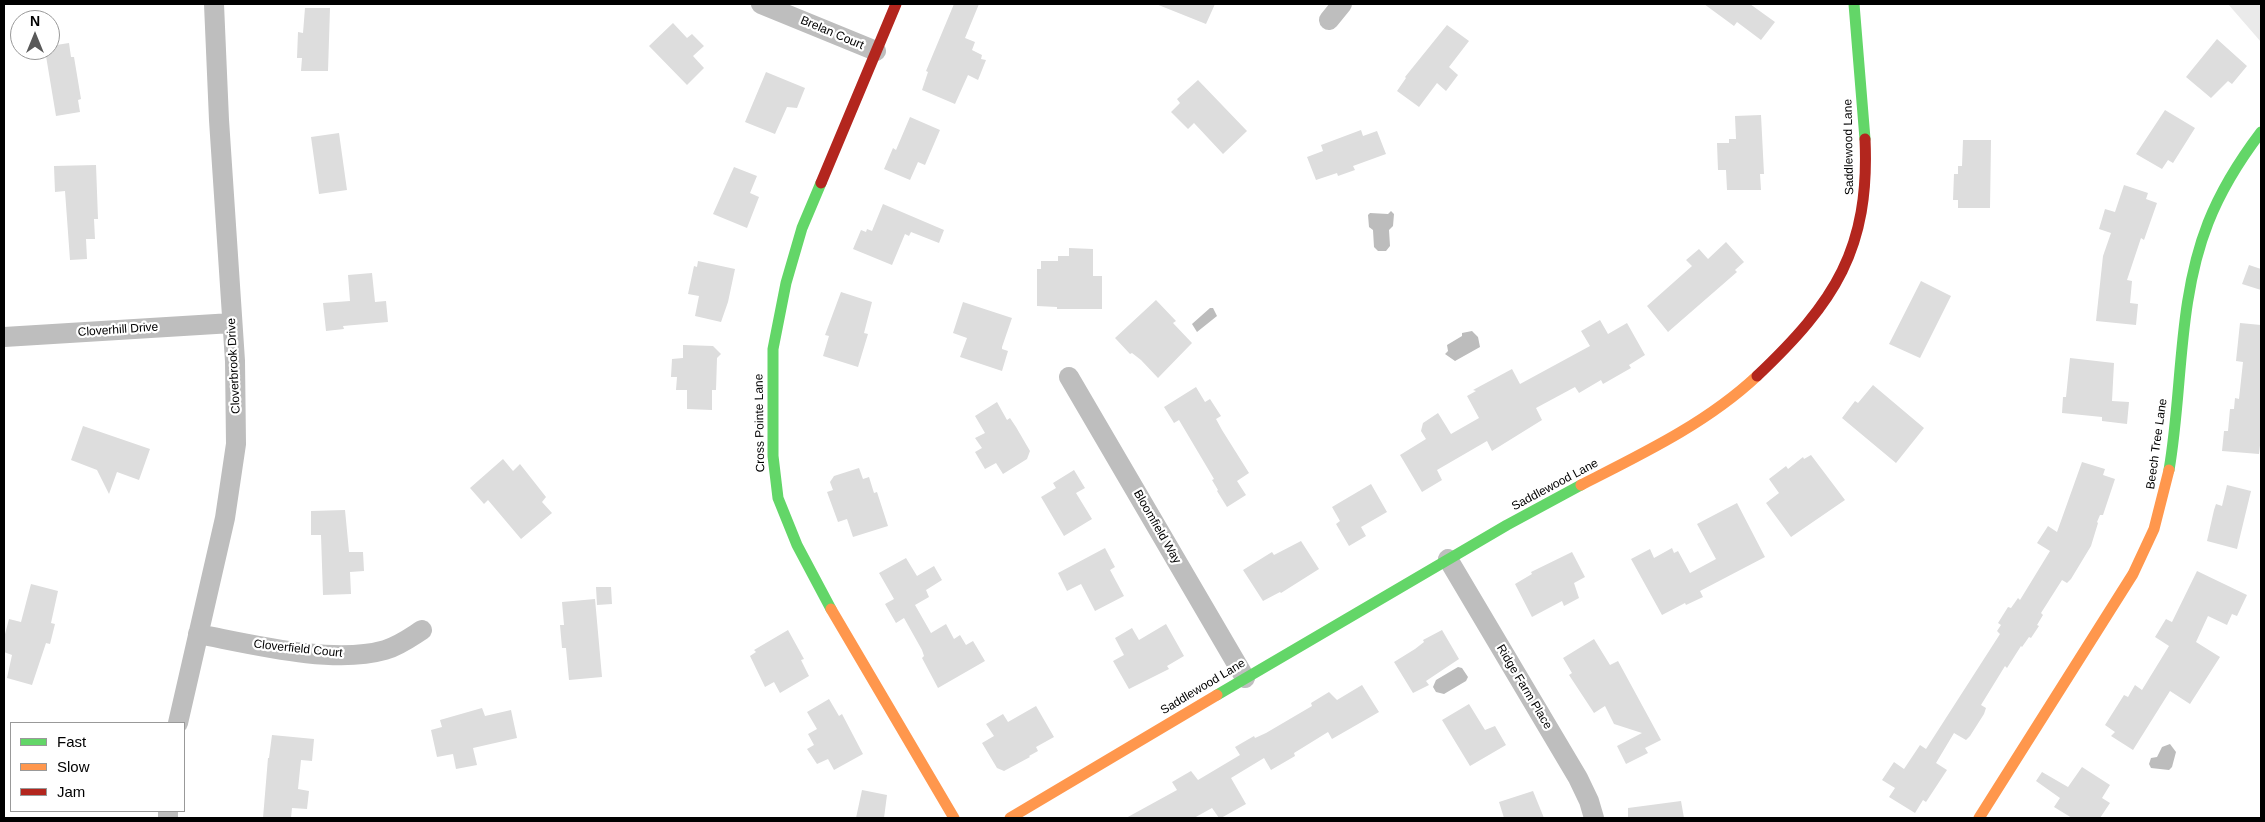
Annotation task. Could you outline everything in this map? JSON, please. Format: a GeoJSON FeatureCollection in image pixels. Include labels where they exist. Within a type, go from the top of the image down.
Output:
{"type":"FeatureCollection","features":[{"type":"Feature","properties":{"kind":"street","name":"Cloverbrook Drive"},"geometry":{"type":"LineString","coordinates":[[178,722],[225,518],[235,461],[237,413],[214,4]]}},
{"type":"Feature","properties":{"kind":"street","name":"Brelan Court"},"geometry":{"type":"LineString","coordinates":[[761,4],[876,52]]}},
{"type":"Feature","properties":{"kind":"street","name":"Cross Pointe Lane"},"geometry":{"type":"LineString","coordinates":[[896,4],[802,228],[786,284],[773,349],[774,472],[782,512],[804,561],[954,818]]}},
{"type":"Feature","properties":{"kind":"street"},"geometry":{"type":"LineString","coordinates":[[1329,20],[1342,4]]}},
{"type":"Feature","properties":{"kind":"street","name":"Saddlewood Lane"},"geometry":{"type":"LineString","coordinates":[[1010,818],[1448,559],[1574,488],[1669,440],[1715,411],[1766,369],[1788,346],[1826,299],[1853,249],[1861,221],[1865,193],[1865,126],[1854,4]]}},
{"type":"Feature","properties":{"kind":"street","name":"Beech Tree Lane"},"geometry":{"type":"LineString","coordinates":[[1978,818],[2115,606],[2148,543],[2158,514],[2170,465],[2184,330],[2194,267],[2206,226],[2222,189],[2244,153],[2261,132]]}},
{"type":"Feature","properties":{"kind":"street","name":"Cloverhill Drive"},"geometry":{"type":"LineString","coordinates":[[4,338],[232,323]]}},
{"type":"Feature","properties":{"kind":"street","name":"Bloomfield Way"},"geometry":{"type":"LineString","coordinates":[[1069,376],[1245,678]]}},
{"type":"Feature","properties":{"kind":"street","name":"Ridge Farm Place"},"geometry":{"type":"LineString","coordinates":[[1448,559],[1578,778],[1589,801],[1594,818]]}},
{"type":"Feature","properties":{"kind":"street","name":"Cloverfield Court"},"geometry":{"type":"LineString","coordinates":[[198,634],[303,652],[349,654],[388,649],[422,630]]}},
{"type":"Feature","properties":{"kind":"shaded area"},"geometry":{"type":"Polygon","coordinates":[[[2228,4],[2261,4],[2261,42],[2228,4]]]}},
{"type":"Feature","properties":{"kind":"shaded area"},"geometry":{"type":"Polygon","coordinates":[[[1391,211],[1394,214],[1393,226],[1389,230],[1390,246],[1386,251],[1378,251],[1374,247],[1373,230],[1369,227],[1368,215],[1370,213],[1388,214],[1391,211]]]}},
{"type":"Feature","properties":{"kind":"shaded area"},"geometry":{"type":"Polygon","coordinates":[[[1210,308],[1213,308],[1217,316],[1197,332],[1192,324],[1210,308]]]}},
{"type":"Feature","properties":{"kind":"shaded area"},"geometry":{"type":"Polygon","coordinates":[[[1472,331],[1478,337],[1480,347],[1455,361],[1445,354],[1448,351],[1447,345],[1462,336],[1462,333],[1472,331]]]}},
{"type":"Feature","properties":{"kind":"shaded area"},"geometry":{"type":"Polygon","coordinates":[[[1458,667],[1462,668],[1468,677],[1466,681],[1444,694],[1436,692],[1433,687],[1436,680],[1458,667]]]}},
{"type":"Feature","properties":{"kind":"shaded area"},"geometry":{"type":"Polygon","coordinates":[[[2170,744],[2176,752],[2172,767],[2169,770],[2151,768],[2149,764],[2151,758],[2157,757],[2162,747],[2170,744]]]}},
{"type":"Feature","properties":{"kind":"building"},"geometry":{"type":"Polygon","coordinates":[[[954,4],[979,4],[965,38],[975,42],[972,50],[982,55],[981,59],[986,60],[978,80],[968,75],[955,104],[922,90],[928,72],[926,71],[954,4]]]}},
{"type":"Feature","properties":{"kind":"building"},"geometry":{"type":"Polygon","coordinates":[[[1156,4],[1215,4],[1206,24],[1156,4]]]}},
{"type":"Feature","properties":{"kind":"building"},"geometry":{"type":"Polygon","coordinates":[[[1704,4],[1750,4],[1775,22],[1761,40],[1737,22],[1734,26],[1704,4]]]}},
{"type":"Feature","properties":{"kind":"building"},"geometry":{"type":"Polygon","coordinates":[[[305,8],[330,8],[328,71],[301,71],[302,58],[297,58],[298,32],[303,33],[305,8]]]}},
{"type":"Feature","properties":{"kind":"building"},"geometry":{"type":"Polygon","coordinates":[[[673,23],[687,38],[692,34],[704,46],[693,56],[704,68],[687,85],[649,46],[673,23]]]}},
{"type":"Feature","properties":{"kind":"building"},"geometry":{"type":"Polygon","coordinates":[[[1447,25],[1469,41],[1449,67],[1458,75],[1446,91],[1437,83],[1419,107],[1397,91],[1405,77],[1447,25]]]}},
{"type":"Feature","properties":{"kind":"building"},"geometry":{"type":"Polygon","coordinates":[[[2217,39],[2247,66],[2232,84],[2228,81],[2211,98],[2186,77],[2217,39]]]}},
{"type":"Feature","properties":{"kind":"building"},"geometry":{"type":"Polygon","coordinates":[[[69,43],[71,57],[74,57],[81,99],[78,100],[80,112],[56,116],[47,60],[60,60],[60,44],[69,43]]]}},
{"type":"Feature","properties":{"kind":"building"},"geometry":{"type":"Polygon","coordinates":[[[766,72],[805,88],[797,108],[787,107],[775,134],[745,122],[766,72]]]}},
{"type":"Feature","properties":{"kind":"building"},"geometry":{"type":"Polygon","coordinates":[[[1198,80],[1247,131],[1223,154],[1194,123],[1188,129],[1171,112],[1180,103],[1177,99],[1198,80]]]}},
{"type":"Feature","properties":{"kind":"building"},"geometry":{"type":"Polygon","coordinates":[[[2165,110],[2195,128],[2173,163],[2168,160],[2162,169],[2136,154],[2165,110]]]}},
{"type":"Feature","properties":{"kind":"building"},"geometry":{"type":"Polygon","coordinates":[[[1761,115],[1764,174],[1760,174],[1761,190],[1727,190],[1726,170],[1718,170],[1717,143],[1729,143],[1729,139],[1736,139],[1735,116],[1761,115]]]}},
{"type":"Feature","properties":{"kind":"building"},"geometry":{"type":"Polygon","coordinates":[[[910,117],[940,130],[925,165],[918,162],[910,180],[884,169],[893,148],[896,150],[910,117]]]}},
{"type":"Feature","properties":{"kind":"building"},"geometry":{"type":"Polygon","coordinates":[[[1361,130],[1363,136],[1377,131],[1386,154],[1353,166],[1355,170],[1338,176],[1337,173],[1316,180],[1307,157],[1323,151],[1321,145],[1361,130]]]}},
{"type":"Feature","properties":{"kind":"building"},"geometry":{"type":"Polygon","coordinates":[[[339,133],[347,190],[319,194],[311,137],[339,133]]]}},
{"type":"Feature","properties":{"kind":"building"},"geometry":{"type":"Polygon","coordinates":[[[1963,140],[1991,140],[1990,208],[1958,208],[1958,200],[1953,200],[1954,174],[1958,174],[1958,166],[1962,166],[1963,140]]]}},
{"type":"Feature","properties":{"kind":"building"},"geometry":{"type":"Polygon","coordinates":[[[96,165],[98,219],[94,219],[95,239],[86,239],[87,259],[70,260],[65,191],[55,192],[54,166],[96,165]]]}},
{"type":"Feature","properties":{"kind":"building"},"geometry":{"type":"Polygon","coordinates":[[[734,167],[757,176],[750,193],[759,197],[747,228],[713,214],[734,167]]]}},
{"type":"Feature","properties":{"kind":"building"},"geometry":{"type":"Polygon","coordinates":[[[2124,185],[2148,193],[2146,199],[2157,203],[2144,240],[2141,238],[2127,280],[2132,281],[2130,303],[2138,304],[2136,325],[2096,321],[2103,256],[2111,233],[2099,229],[2105,209],[2115,212],[2124,185]]]}},
{"type":"Feature","properties":{"kind":"building"},"geometry":{"type":"Polygon","coordinates":[[[883,204],[944,230],[939,243],[911,232],[909,236],[905,234],[892,265],[853,249],[861,230],[866,232],[867,229],[872,231],[883,204]]]}},
{"type":"Feature","properties":{"kind":"building"},"geometry":{"type":"Polygon","coordinates":[[[1726,242],[1744,262],[1735,270],[1737,272],[1668,332],[1647,306],[1692,266],[1686,260],[1699,249],[1708,259],[1726,242]]]}},
{"type":"Feature","properties":{"kind":"building"},"geometry":{"type":"Polygon","coordinates":[[[1069,248],[1093,249],[1093,276],[1102,276],[1102,309],[1057,309],[1057,307],[1037,306],[1037,269],[1041,269],[1041,261],[1058,261],[1058,256],[1069,256],[1069,248]]]}},
{"type":"Feature","properties":{"kind":"building"},"geometry":{"type":"Polygon","coordinates":[[[698,261],[735,269],[728,302],[721,322],[695,316],[699,296],[688,294],[694,266],[697,267],[698,261]]]}},
{"type":"Feature","properties":{"kind":"building"},"geometry":{"type":"Polygon","coordinates":[[[2249,265],[2261,269],[2261,290],[2242,284],[2249,265]]]}},
{"type":"Feature","properties":{"kind":"building"},"geometry":{"type":"Polygon","coordinates":[[[372,273],[375,302],[386,301],[388,322],[343,326],[344,329],[326,331],[323,303],[350,301],[348,275],[372,273]]]}},
{"type":"Feature","properties":{"kind":"building"},"geometry":{"type":"Polygon","coordinates":[[[1921,281],[1951,296],[1920,358],[1889,344],[1921,281]]]}},
{"type":"Feature","properties":{"kind":"building"},"geometry":{"type":"Polygon","coordinates":[[[841,292],[872,302],[864,333],[868,334],[858,367],[823,356],[829,336],[825,335],[841,292]]]}},
{"type":"Feature","properties":{"kind":"building"},"geometry":{"type":"Polygon","coordinates":[[[1156,300],[1176,321],[1173,323],[1192,343],[1158,378],[1141,360],[1132,353],[1130,354],[1115,338],[1156,300]]]}},
{"type":"Feature","properties":{"kind":"building"},"geometry":{"type":"Polygon","coordinates":[[[963,302],[1012,318],[1002,347],[1002,349],[1008,351],[1002,371],[960,357],[967,338],[953,333],[963,302]]]}},
{"type":"Feature","properties":{"kind":"building"},"geometry":{"type":"Polygon","coordinates":[[[1600,320],[1608,334],[1627,323],[1645,355],[1629,365],[1631,368],[1603,384],[1601,380],[1579,393],[1575,387],[1536,408],[1542,420],[1492,451],[1487,441],[1437,470],[1442,480],[1422,492],[1400,455],[1426,439],[1421,431],[1423,423],[1438,413],[1451,434],[1479,418],[1467,396],[1476,391],[1473,390],[1512,369],[1520,384],[1590,346],[1581,331],[1600,320]]]}},
{"type":"Feature","properties":{"kind":"building"},"geometry":{"type":"Polygon","coordinates":[[[2240,323],[2261,325],[2261,437],[2259,454],[2222,451],[2224,431],[2228,431],[2230,409],[2234,409],[2235,398],[2239,399],[2243,362],[2236,361],[2240,323]]]}},
{"type":"Feature","properties":{"kind":"building"},"geometry":{"type":"Polygon","coordinates":[[[683,345],[713,346],[721,354],[717,358],[716,390],[712,390],[712,410],[687,409],[687,390],[676,390],[677,377],[671,377],[672,359],[683,358],[683,345]]]}},
{"type":"Feature","properties":{"kind":"building"},"geometry":{"type":"Polygon","coordinates":[[[2070,358],[2114,363],[2112,401],[2129,402],[2127,424],[2102,421],[2102,417],[2062,413],[2063,397],[2066,397],[2070,358]]]}},
{"type":"Feature","properties":{"kind":"building"},"geometry":{"type":"Polygon","coordinates":[[[1873,385],[1924,428],[1896,463],[1842,418],[1855,401],[1858,403],[1873,385]]]}},
{"type":"Feature","properties":{"kind":"building"},"geometry":{"type":"Polygon","coordinates":[[[1196,387],[1205,402],[1210,399],[1221,416],[1216,419],[1249,473],[1237,481],[1246,495],[1227,507],[1217,491],[1212,480],[1214,479],[1179,420],[1174,423],[1164,407],[1196,387]]]}},
{"type":"Feature","properties":{"kind":"building"},"geometry":{"type":"Polygon","coordinates":[[[997,402],[1007,420],[1010,418],[1030,451],[1027,459],[1003,474],[996,463],[985,469],[975,452],[982,448],[975,438],[985,433],[975,416],[997,402]]]}},
{"type":"Feature","properties":{"kind":"building"},"geometry":{"type":"Polygon","coordinates":[[[83,426],[150,449],[139,480],[117,472],[109,494],[97,470],[71,460],[83,426]]]}},
{"type":"Feature","properties":{"kind":"building"},"geometry":{"type":"Polygon","coordinates":[[[1811,455],[1845,500],[1791,537],[1766,503],[1779,493],[1769,479],[1786,466],[1788,469],[1803,457],[1804,459],[1811,455]]]}},
{"type":"Feature","properties":{"kind":"building"},"geometry":{"type":"Polygon","coordinates":[[[503,459],[513,471],[520,464],[546,497],[542,502],[552,513],[521,539],[488,500],[484,504],[470,488],[503,459]]]}},
{"type":"Feature","properties":{"kind":"building"},"geometry":{"type":"Polygon","coordinates":[[[2082,462],[2105,469],[2103,475],[2115,479],[2103,515],[2100,515],[2097,522],[2091,546],[2071,579],[2067,583],[2062,580],[2041,613],[2043,615],[2037,625],[2039,626],[2031,638],[2029,637],[2021,646],[2007,668],[2005,666],[1981,705],[1986,708],[1984,714],[1970,736],[1966,740],[1954,733],[1936,763],[1947,770],[1926,802],[1923,800],[1915,813],[1889,797],[1895,788],[1882,780],[1894,762],[1904,769],[1920,745],[1926,749],[2000,634],[1997,631],[2001,625],[1998,623],[2008,607],[2011,608],[2018,598],[2020,600],[2050,551],[2037,543],[2048,526],[2057,532],[2082,462]]]}},
{"type":"Feature","properties":{"kind":"building"},"geometry":{"type":"Polygon","coordinates":[[[859,468],[863,479],[869,477],[874,493],[877,492],[888,526],[853,537],[847,519],[838,522],[827,492],[833,490],[830,482],[834,476],[859,468]]]}},
{"type":"Feature","properties":{"kind":"building"},"geometry":{"type":"Polygon","coordinates":[[[1074,470],[1085,488],[1076,493],[1092,519],[1064,536],[1041,497],[1056,488],[1053,483],[1074,470]]]}},
{"type":"Feature","properties":{"kind":"building"},"geometry":{"type":"Polygon","coordinates":[[[1371,484],[1387,512],[1361,527],[1366,536],[1349,546],[1336,524],[1340,521],[1332,507],[1371,484]]]}},
{"type":"Feature","properties":{"kind":"building"},"geometry":{"type":"Polygon","coordinates":[[[2227,485],[2251,491],[2237,549],[2207,541],[2216,504],[2222,506],[2227,485]]]}},
{"type":"Feature","properties":{"kind":"building"},"geometry":{"type":"Polygon","coordinates":[[[1737,503],[1765,557],[1700,591],[1703,597],[1686,605],[1685,603],[1662,615],[1631,559],[1650,549],[1654,558],[1672,548],[1674,553],[1678,551],[1690,573],[1716,559],[1697,524],[1737,503]]]}},
{"type":"Feature","properties":{"kind":"building"},"geometry":{"type":"Polygon","coordinates":[[[345,510],[349,552],[363,552],[364,571],[350,572],[351,594],[323,595],[321,535],[311,535],[311,511],[345,510]]]}},
{"type":"Feature","properties":{"kind":"building"},"geometry":{"type":"Polygon","coordinates":[[[1301,541],[1319,569],[1281,593],[1263,601],[1243,570],[1272,552],[1274,555],[1301,541]]]}},
{"type":"Feature","properties":{"kind":"building"},"geometry":{"type":"Polygon","coordinates":[[[1105,548],[1115,567],[1110,570],[1124,596],[1095,611],[1081,584],[1067,591],[1058,573],[1105,548]]]}},
{"type":"Feature","properties":{"kind":"building"},"geometry":{"type":"Polygon","coordinates":[[[1572,552],[1585,577],[1574,583],[1579,598],[1564,606],[1562,601],[1532,617],[1515,584],[1532,574],[1531,572],[1572,552]]]}},
{"type":"Feature","properties":{"kind":"building"},"geometry":{"type":"Polygon","coordinates":[[[906,558],[917,576],[934,566],[942,580],[926,590],[929,597],[915,605],[931,633],[946,624],[954,639],[960,635],[966,645],[973,641],[985,661],[938,688],[922,658],[924,656],[922,650],[904,618],[896,623],[885,604],[894,599],[879,573],[906,558]]]}},
{"type":"Feature","properties":{"kind":"building"},"geometry":{"type":"Polygon","coordinates":[[[2197,571],[2247,595],[2237,616],[2232,614],[2227,625],[2208,616],[2196,642],[2220,657],[2190,704],[2170,691],[2133,750],[2111,736],[2115,732],[2105,725],[2124,695],[2128,697],[2135,685],[2142,690],[2169,646],[2155,637],[2166,619],[2172,622],[2197,571]]]}},
{"type":"Feature","properties":{"kind":"building"},"geometry":{"type":"Polygon","coordinates":[[[31,584],[58,591],[51,623],[55,624],[50,644],[46,643],[32,685],[7,678],[12,655],[4,652],[4,638],[9,619],[21,622],[31,584]]]}},
{"type":"Feature","properties":{"kind":"building"},"geometry":{"type":"Polygon","coordinates":[[[596,587],[611,587],[612,604],[597,605],[596,587]]]}},
{"type":"Feature","properties":{"kind":"building"},"geometry":{"type":"Polygon","coordinates":[[[595,599],[602,677],[569,680],[566,648],[562,648],[560,625],[564,625],[562,602],[595,599]]]}},
{"type":"Feature","properties":{"kind":"building"},"geometry":{"type":"Polygon","coordinates":[[[1166,624],[1184,656],[1167,666],[1169,669],[1129,689],[1113,661],[1124,655],[1115,638],[1132,628],[1139,640],[1166,624]]]}},
{"type":"Feature","properties":{"kind":"building"},"geometry":{"type":"Polygon","coordinates":[[[788,630],[804,659],[801,660],[809,676],[780,693],[774,682],[765,687],[750,656],[756,652],[754,650],[788,630]]]}},
{"type":"Feature","properties":{"kind":"building"},"geometry":{"type":"Polygon","coordinates":[[[1442,630],[1459,659],[1426,681],[1429,685],[1413,693],[1394,662],[1415,649],[1424,642],[1423,640],[1442,630]]]}},
{"type":"Feature","properties":{"kind":"building"},"geometry":{"type":"Polygon","coordinates":[[[1594,639],[1610,665],[1618,661],[1661,740],[1645,748],[1648,753],[1626,764],[1617,746],[1642,733],[1614,724],[1605,706],[1594,713],[1569,675],[1572,673],[1563,658],[1594,639]]]}},
{"type":"Feature","properties":{"kind":"building"},"geometry":{"type":"Polygon","coordinates":[[[1362,685],[1379,712],[1332,739],[1328,732],[1294,753],[1295,756],[1271,770],[1264,758],[1231,778],[1246,804],[1221,818],[1212,808],[1194,818],[1126,818],[1177,790],[1172,782],[1191,771],[1198,780],[1240,755],[1235,747],[1254,736],[1255,738],[1266,733],[1312,706],[1311,703],[1329,692],[1337,700],[1362,685]]]}},
{"type":"Feature","properties":{"kind":"building"},"geometry":{"type":"Polygon","coordinates":[[[829,699],[839,716],[842,714],[863,754],[834,770],[828,759],[817,764],[807,749],[814,745],[808,734],[817,729],[807,712],[829,699]]]}},
{"type":"Feature","properties":{"kind":"building"},"geometry":{"type":"Polygon","coordinates":[[[1469,704],[1485,730],[1495,726],[1506,745],[1470,766],[1442,720],[1469,704]]]}},
{"type":"Feature","properties":{"kind":"building"},"geometry":{"type":"Polygon","coordinates":[[[1036,706],[1054,737],[1036,747],[1038,751],[1030,757],[1004,771],[997,768],[982,743],[994,736],[986,724],[1003,714],[1008,722],[1036,706]]]}},
{"type":"Feature","properties":{"kind":"building"},"geometry":{"type":"Polygon","coordinates":[[[482,708],[485,716],[511,710],[517,738],[473,748],[477,765],[456,769],[453,754],[437,757],[431,730],[442,727],[440,720],[482,708]]]}},
{"type":"Feature","properties":{"kind":"building"},"geometry":{"type":"Polygon","coordinates":[[[272,735],[314,739],[312,761],[301,760],[298,789],[309,791],[307,809],[292,808],[291,818],[263,818],[272,735]]]}},
{"type":"Feature","properties":{"kind":"building"},"geometry":{"type":"Polygon","coordinates":[[[2082,767],[2110,785],[2102,798],[2110,803],[2100,818],[2072,818],[2054,807],[2060,798],[2036,781],[2042,772],[2068,787],[2082,767]]]}},
{"type":"Feature","properties":{"kind":"building"},"geometry":{"type":"Polygon","coordinates":[[[862,790],[887,795],[884,818],[856,818],[862,790]]]}},
{"type":"Feature","properties":{"kind":"building"},"geometry":{"type":"Polygon","coordinates":[[[1533,791],[1544,818],[1504,818],[1499,802],[1533,791]]]}},
{"type":"Feature","properties":{"kind":"building"},"geometry":{"type":"Polygon","coordinates":[[[1681,801],[1684,818],[1628,818],[1628,808],[1681,801]]]}},
{"type":"Feature","properties":{"kind":"traffic: fast"},"geometry":{"type":"LineString","coordinates":[[1854,4],[1865,139]]}},
{"type":"Feature","properties":{"kind":"traffic: fast"},"geometry":{"type":"LineString","coordinates":[[2169,470],[2186,315],[2198,253],[2208,223],[2225,187],[2261,132]]}},
{"type":"Feature","properties":{"kind":"traffic: fast"},"geometry":{"type":"LineString","coordinates":[[821,183],[802,228],[786,283],[773,349],[773,456],[778,498],[797,545],[831,609]]}},
{"type":"Feature","properties":{"kind":"traffic: fast"},"geometry":{"type":"LineString","coordinates":[[1217,695],[1507,525],[1581,485]]}},
{"type":"Feature","properties":{"kind":"traffic: slow"},"geometry":{"type":"LineString","coordinates":[[1581,485],[1695,423],[1738,393],[1757,376]]}},
{"type":"Feature","properties":{"kind":"traffic: slow"},"geometry":{"type":"LineString","coordinates":[[1979,818],[2133,574],[2154,529],[2169,470]]}},
{"type":"Feature","properties":{"kind":"traffic: slow"},"geometry":{"type":"LineString","coordinates":[[831,609],[954,818]]}},
{"type":"Feature","properties":{"kind":"traffic: slow"},"geometry":{"type":"LineString","coordinates":[[1010,818],[1217,695]]}},
{"type":"Feature","properties":{"kind":"traffic: jam"},"geometry":{"type":"LineString","coordinates":[[821,183],[896,4]]}},
{"type":"Feature","properties":{"kind":"traffic: jam"},"geometry":{"type":"LineString","coordinates":[[1757,376],[1807,323],[1827,297],[1842,271],[1854,243],[1861,212],[1865,178],[1865,139]]}}]}
